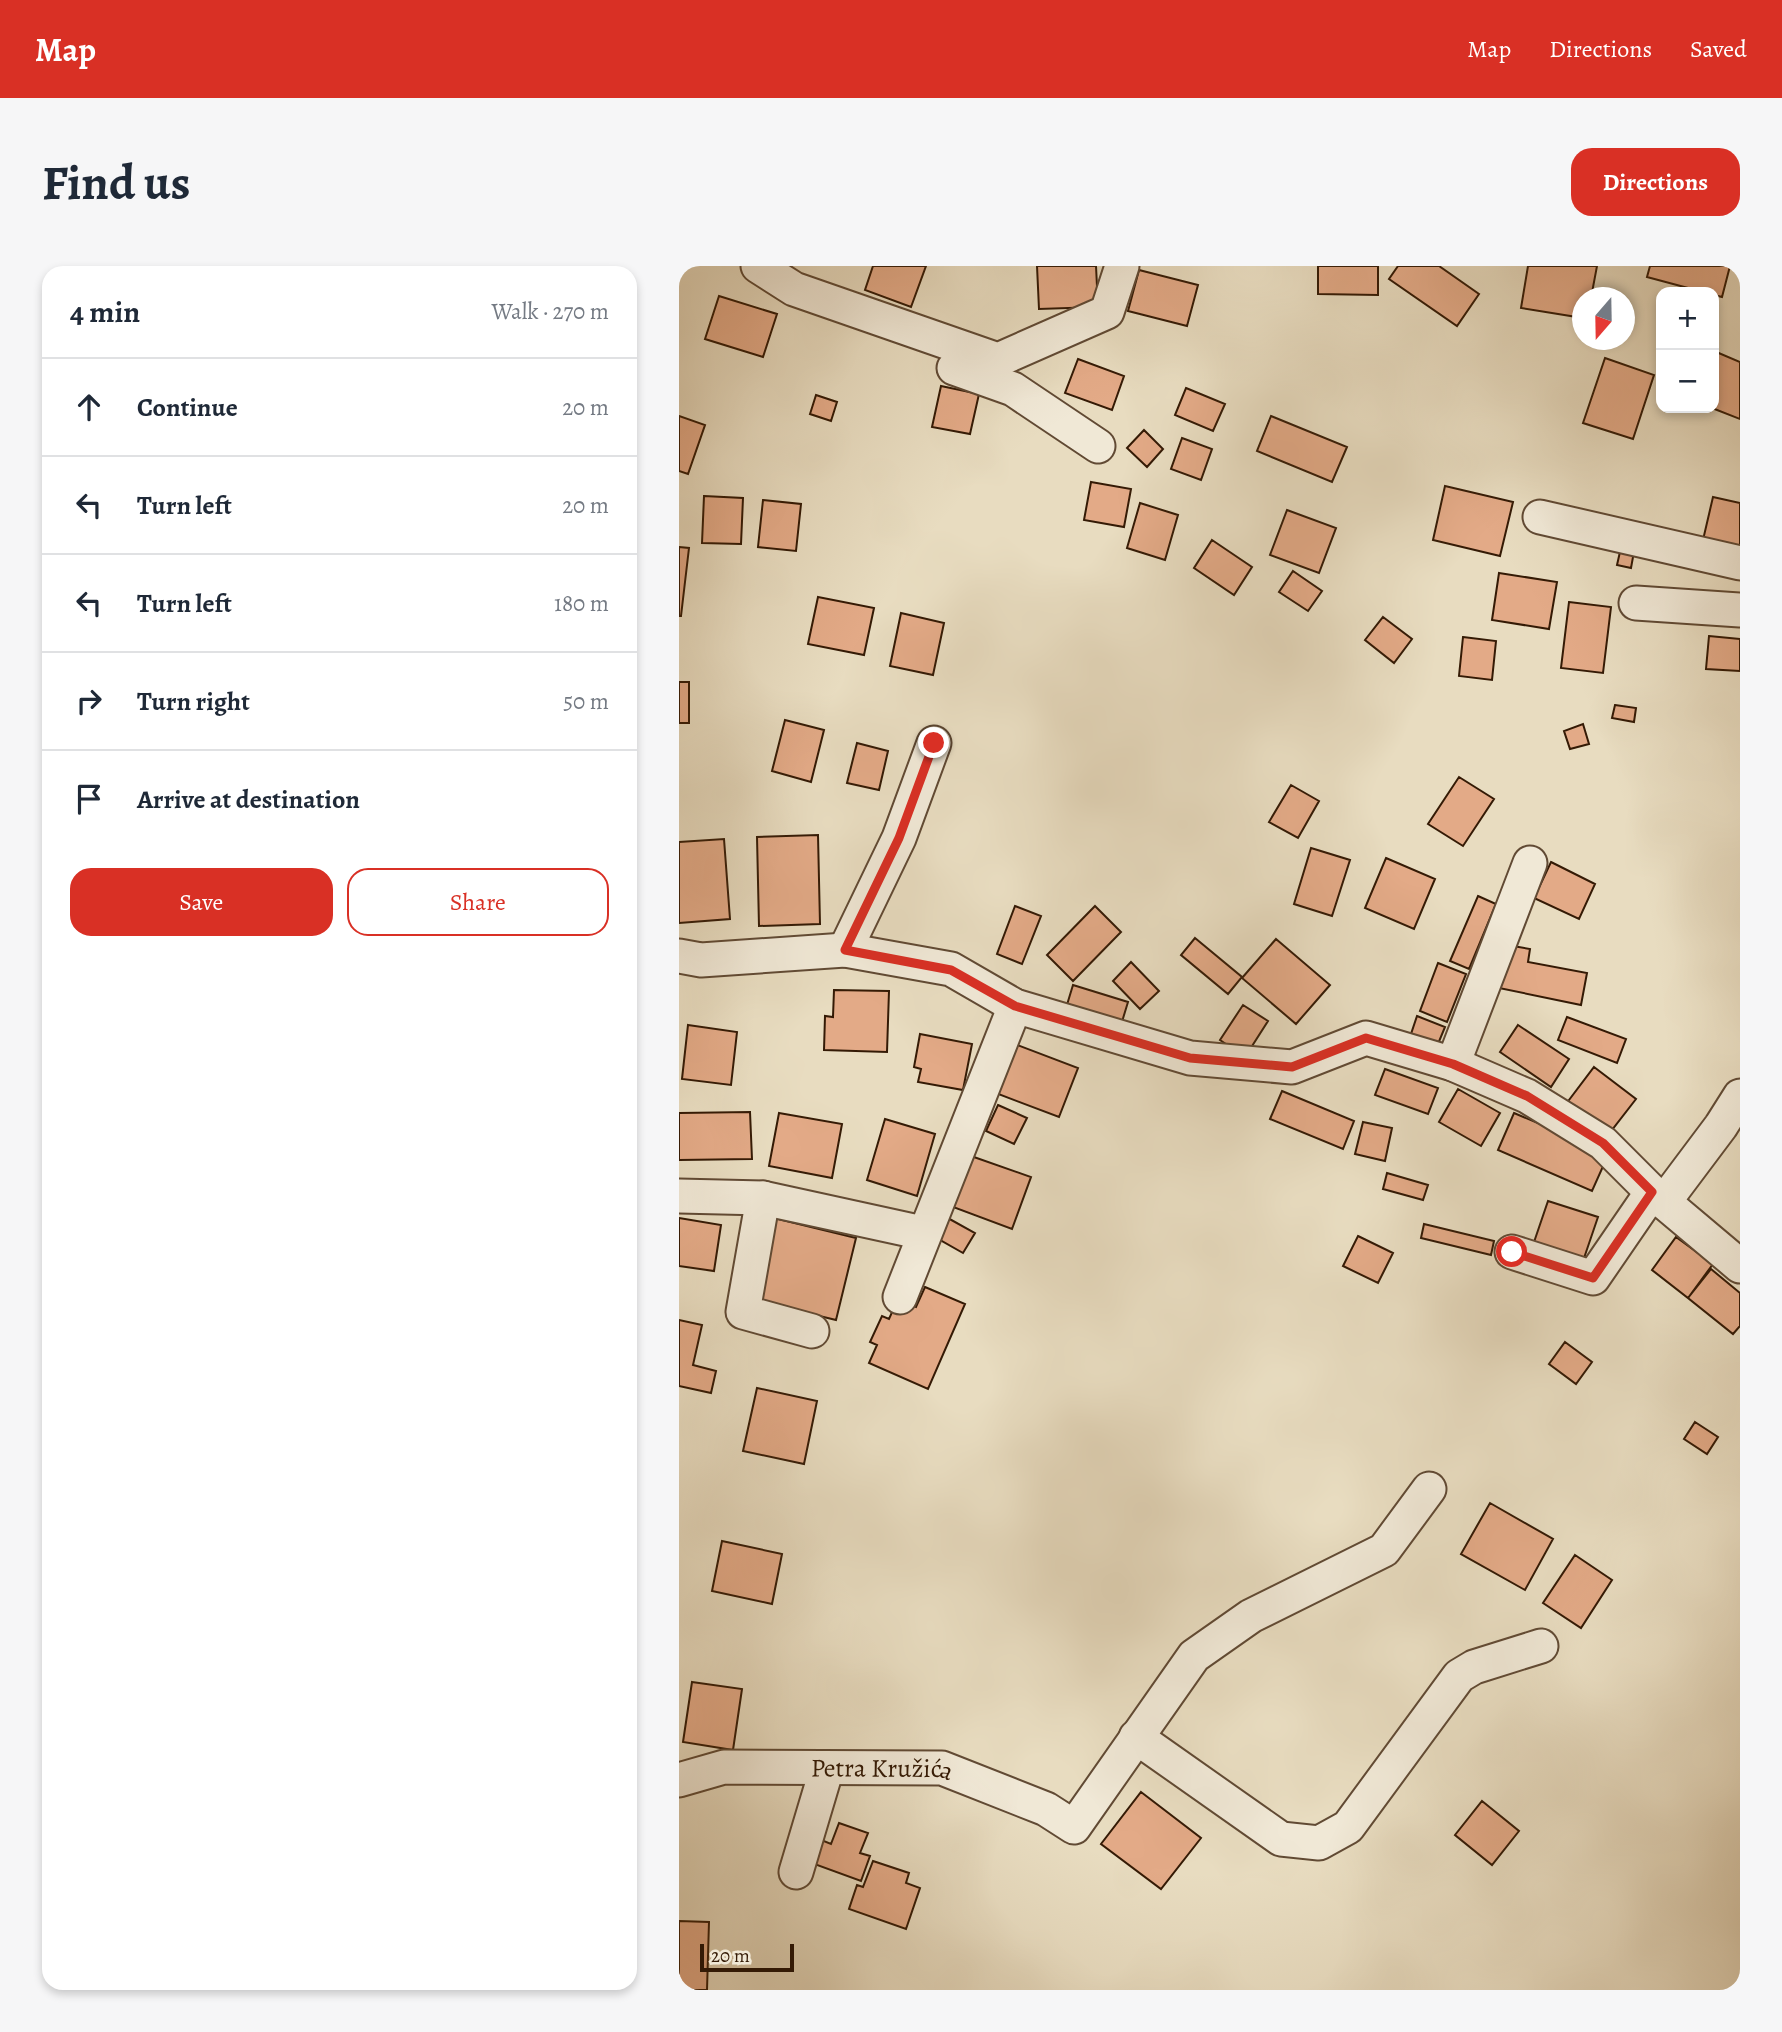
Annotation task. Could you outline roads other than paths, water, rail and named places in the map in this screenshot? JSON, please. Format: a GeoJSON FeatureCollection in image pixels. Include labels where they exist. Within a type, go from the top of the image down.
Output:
{"type":"FeatureCollection","features":[{"type":"Feature","properties":{"kind":"street"},"geometry":{"type":"LineString","coordinates":[[758,266],[795,289],[997,360],[1107,312],[1122,266]]}},
{"type":"Feature","properties":{"kind":"street"},"geometry":{"type":"LineString","coordinates":[[795,289],[810,317],[1013,389],[1098,446]]}},
{"type":"Feature","properties":{"kind":"street"},"geometry":{"type":"LineString","coordinates":[[1540,517],[1740,563]]}},
{"type":"Feature","properties":{"kind":"street"},"geometry":{"type":"LineString","coordinates":[[1636,603],[1740,610]]}},
{"type":"Feature","properties":{"kind":"street"},"geometry":{"type":"LineString","coordinates":[[845,950],[899,838],[934,743]]}},
{"type":"Feature","properties":{"kind":"street"},"geometry":{"type":"LineString","coordinates":[[1453,1064],[1530,863]]}},
{"type":"Feature","properties":{"kind":"street"},"geometry":{"type":"LineString","coordinates":[[679,956],[701,960],[845,950],[951,970],[1015,1006],[1190,1058],[1292,1067],[1366,1038],[1453,1064],[1527,1096],[1603,1143],[1658,1197],[1740,1266]]}},
{"type":"Feature","properties":{"kind":"street"},"geometry":{"type":"LineString","coordinates":[[900,1297],[1015,1006]]}},
{"type":"Feature","properties":{"kind":"street"},"geometry":{"type":"LineString","coordinates":[[1512,1252],[1593,1278],[1658,1197],[1721,1126],[1740,1096]]}},
{"type":"Feature","properties":{"kind":"street"},"geometry":{"type":"LineString","coordinates":[[679,1196],[763,1198],[914,1231]]}},
{"type":"Feature","properties":{"kind":"street"},"geometry":{"type":"LineString","coordinates":[[763,1198],[743,1312],[812,1331]]}},
{"type":"Feature","properties":{"kind":"street"},"geometry":{"type":"LineString","coordinates":[[1429,1489],[1384,1550],[1251,1616],[1194,1656],[1136,1737],[1281,1839],[1319,1843],[1348,1827],[1459,1676],[1474,1667],[1541,1646]]}},
{"type":"Feature","properties":{"kind":"street","name":"Petra Kružića"},"geometry":{"type":"LineString","coordinates":[[679,1780],[724,1767],[942,1768],[1046,1809],[1074,1826],[1136,1737]]}},
{"type":"Feature","properties":{"kind":"street"},"geometry":{"type":"LineString","coordinates":[[796,1872],[827,1768]]}}]}
